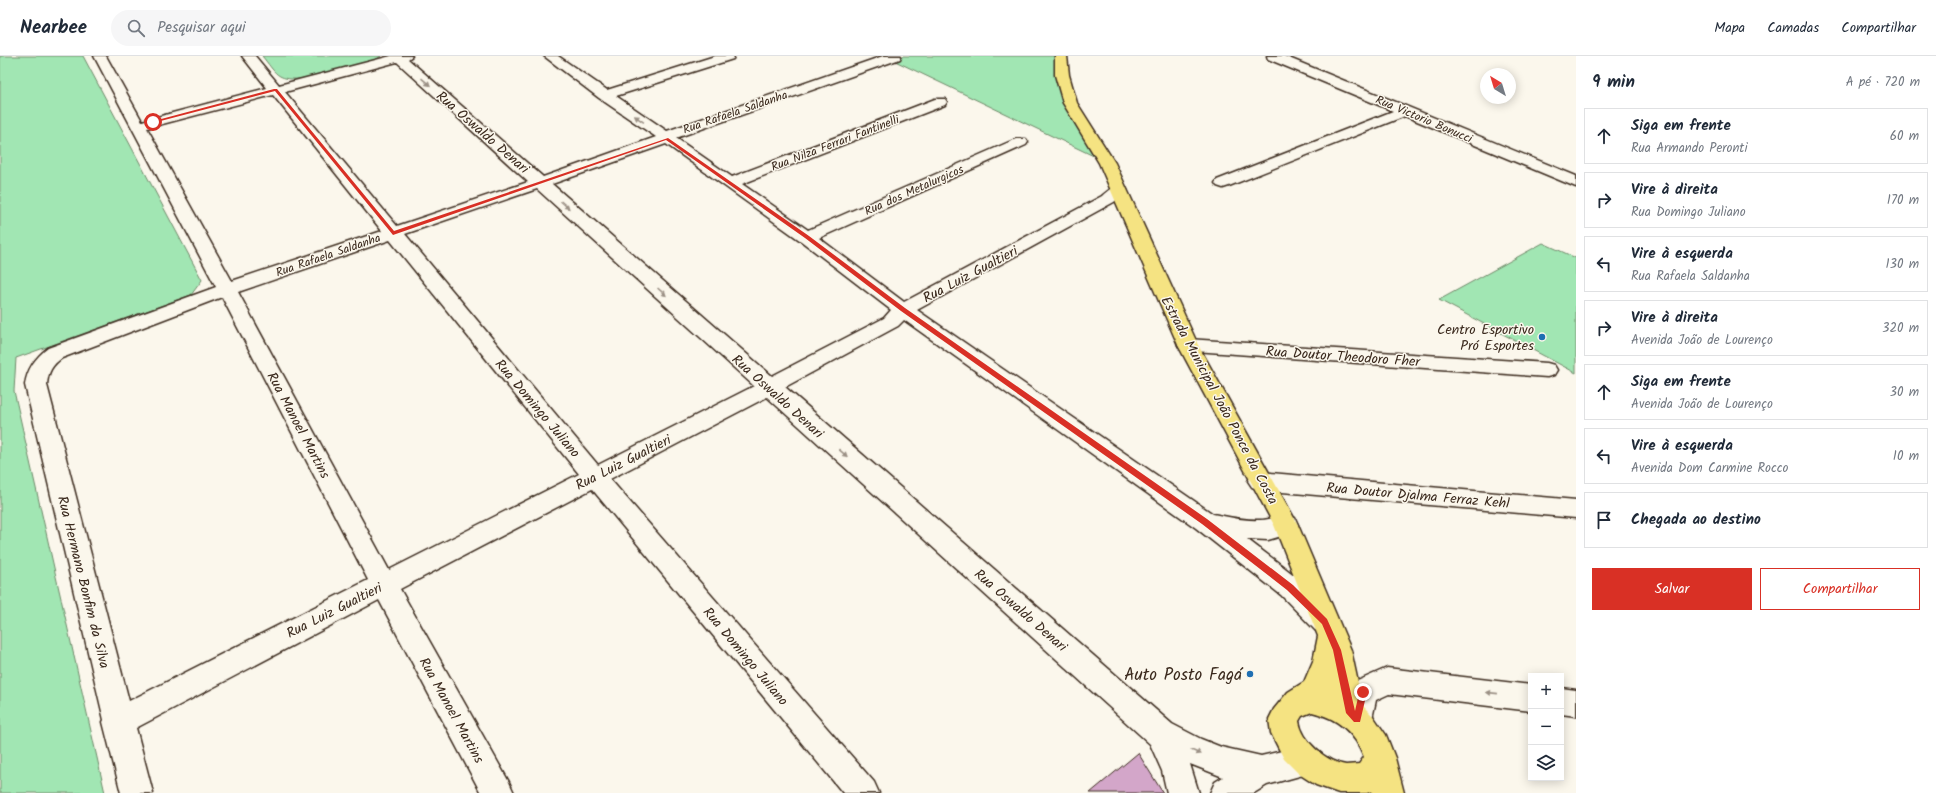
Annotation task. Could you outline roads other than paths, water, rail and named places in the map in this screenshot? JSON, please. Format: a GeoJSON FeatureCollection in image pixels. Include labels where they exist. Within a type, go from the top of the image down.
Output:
{"type":"FeatureCollection","features":[{"type":"Feature","properties":{"kind":"main road","name":"Estrada Municipal João Ponce da Costa"},"geometry":{"type":"LineString","coordinates":[[1061,56],[1062,75],[1070,103],[1107,163],[1188,345],[1260,481],[1286,525],[1337,650],[1354,716]]}},
{"type":"Feature","properties":{"kind":"main road"},"geometry":{"type":"LineString","coordinates":[[1328,629],[1327,661],[1315,691],[1288,709],[1283,721],[1284,732],[1294,752],[1344,793]]}},
{"type":"Feature","properties":{"kind":"main road"},"geometry":{"type":"LineString","coordinates":[[1298,701],[1312,698],[1327,701],[1354,716],[1368,730],[1380,758],[1388,793]]}},
{"type":"Feature","properties":{"kind":"main road"},"geometry":{"type":"LineString","coordinates":[[1312,768],[1343,782],[1358,781],[1365,779],[1374,771],[1380,758]]}},
{"type":"Feature","properties":{"kind":"street","name":"Rua Manoel Martins"},"geometry":{"type":"LineString","coordinates":[[100,56],[227,289],[384,585],[498,793]]}},
{"type":"Feature","properties":{"kind":"street","name":"Rua Domingo Juliano"},"geometry":{"type":"LineString","coordinates":[[248,56],[595,477],[863,793]]}},
{"type":"Feature","properties":{"kind":"street"},"geometry":{"type":"LineString","coordinates":[[604,95],[728,56]]}},
{"type":"Feature","properties":{"kind":"street","name":"Rua Rafaela Saldanha"},"geometry":{"type":"LineString","coordinates":[[38,370],[55,353],[227,289],[666,139],[675,133],[894,56]]}},
{"type":"Feature","properties":{"kind":"street","name":"Rua Victorio Bonucci"},"geometry":{"type":"LineString","coordinates":[[1273,56],[1576,182]]}},
{"type":"Feature","properties":{"kind":"street"},"geometry":{"type":"LineString","coordinates":[[139,126],[400,57]]}},
{"type":"Feature","properties":{"kind":"street","name":"Rua Oswaldo Denari"},"geometry":{"type":"LineString","coordinates":[[400,57],[769,387],[1161,734],[1191,750],[1221,762],[1261,771]]}},
{"type":"Feature","properties":{"kind":"street"},"geometry":{"type":"LineString","coordinates":[[556,57],[604,95],[807,237],[903,310],[1205,522],[1290,587],[1328,629]]}},
{"type":"Feature","properties":{"kind":"street","name":"Rua Nilza Ferrari Fantinelli"},"geometry":{"type":"LineString","coordinates":[[730,183],[940,102]]}},
{"type":"Feature","properties":{"kind":"street"},"geometry":{"type":"LineString","coordinates":[[1223,183],[1406,112]]}},
{"type":"Feature","properties":{"kind":"street","name":"Rua dos Metalurgicos"},"geometry":{"type":"LineString","coordinates":[[807,237],[1021,142]]}},
{"type":"Feature","properties":{"kind":"street","name":"Rua Luiz Gualtieri"},"geometry":{"type":"LineString","coordinates":[[118,722],[595,477],[892,322],[903,310],[1108,198],[1119,190]]}},
{"type":"Feature","properties":{"kind":"street","name":"Rua Doutor Theodoro Fher"},"geometry":{"type":"LineString","coordinates":[[1188,345],[1547,370]]}},
{"type":"Feature","properties":{"kind":"street","name":"Rua Hermano Bonfim da Silva"},"geometry":{"type":"LineString","coordinates":[[38,370],[36,386],[118,722],[137,793]]}},
{"type":"Feature","properties":{"kind":"street","name":"Rua Doutor Djalma Ferraz Kehl"},"geometry":{"type":"LineString","coordinates":[[1260,481],[1576,509]]}},
{"type":"Feature","properties":{"kind":"street"},"geometry":{"type":"LineString","coordinates":[[1205,522],[1239,530],[1270,528],[1286,525]]}},
{"type":"Feature","properties":{"kind":"street"},"geometry":{"type":"LineString","coordinates":[[1354,716],[1363,692],[1387,681],[1528,698]]}},
{"type":"Feature","properties":{"kind":"street"},"geometry":{"type":"LineString","coordinates":[[1564,701],[1576,703]]}},
{"type":"Feature","properties":{"kind":"street","name":"Rua Oswaldo Denari"},"geometry":{"type":"LineString","coordinates":[[1161,734],[1177,770],[1183,793]]}},
{"type":"Feature","properties":{"kind":"street"},"geometry":{"type":"LineString","coordinates":[[1226,793],[1261,771],[1312,768]]}},
{"type":"Feature","properties":{"kind":"place","name":"Centro Esportivo Pró Esportes"},"geometry":{"type":"Point","coordinates":[1542,337]}},
{"type":"Feature","properties":{"kind":"place","name":"Auto Posto Fagá"},"geometry":{"type":"Point","coordinates":[1250,674]}}]}
